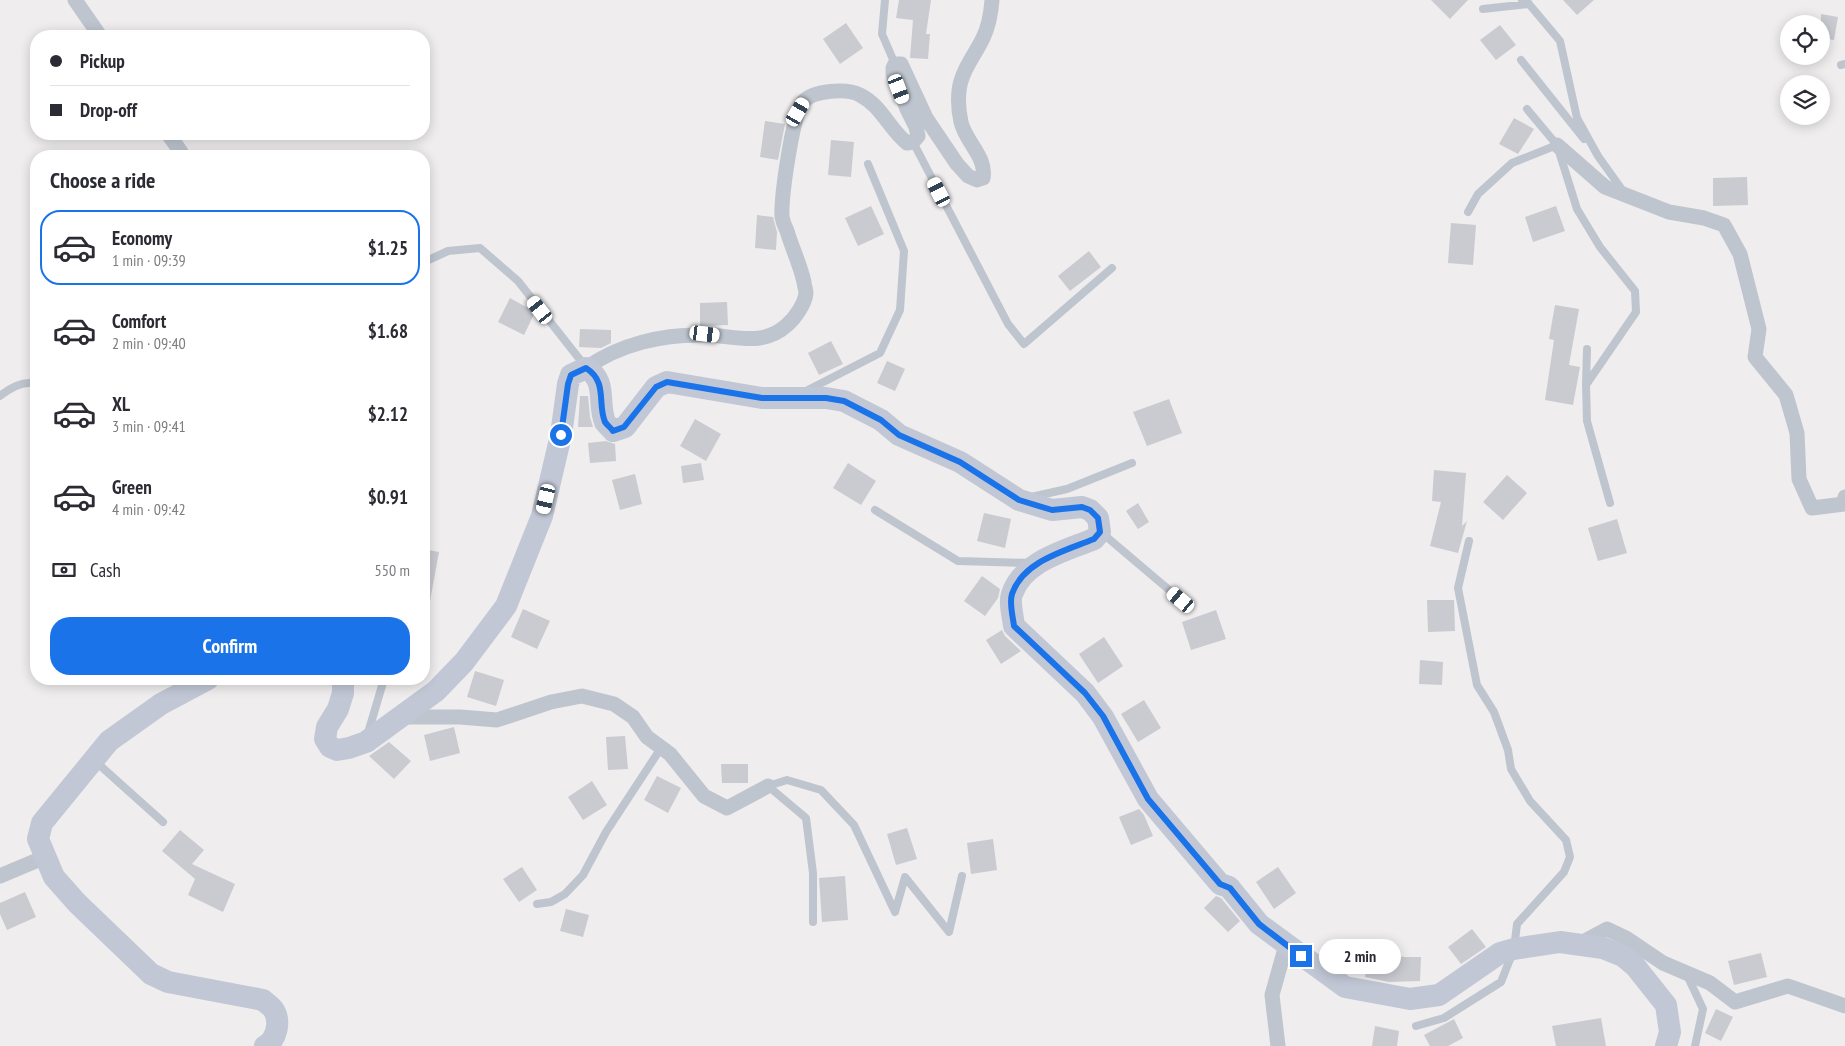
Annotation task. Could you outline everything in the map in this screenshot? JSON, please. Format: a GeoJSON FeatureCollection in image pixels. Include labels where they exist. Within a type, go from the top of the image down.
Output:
{"type":"FeatureCollection","features":[{"type":"Feature","properties":{"kind":"street"},"geometry":{"type":"LineString","coordinates":[[74,0],[96,30]]}},
{"type":"Feature","properties":{"kind":"street"},"geometry":{"type":"LineString","coordinates":[[343,685],[343,693],[338,709],[327,727],[326,739],[330,747],[337,750],[366,742],[436,691],[464,662],[506,606],[542,516],[561,435],[571,375],[608,354],[660,337],[705,334],[760,339],[772,335],[788,325],[800,310],[806,292],[802,272],[782,218],[786,169],[798,112],[804,101],[819,94],[837,91],[859,94],[869,100],[881,112],[898,136],[907,143],[913,142],[918,136],[916,127],[893,74],[895,64],[902,64],[926,118],[957,164],[968,176],[978,180],[983,178],[985,170],[983,163],[961,122],[959,90],[963,75],[984,37],[992,0]]}},
{"type":"Feature","properties":{"kind":"street"},"geometry":{"type":"LineString","coordinates":[[1557,145],[1605,187],[1670,212],[1704,218],[1724,226],[1740,254],[1759,329],[1755,357],[1786,395],[1797,433],[1799,479],[1812,508],[1844,504],[1845,497]]}},
{"type":"Feature","properties":{"kind":"street"},"geometry":{"type":"LineString","coordinates":[[586,368],[593,372],[599,383],[605,422],[613,431],[624,427],[656,387],[667,382],[762,398],[826,398],[844,401],[881,420],[899,435],[960,462],[1019,500],[1052,510],[1082,507],[1090,510],[1098,518],[1100,532],[1094,539],[1037,563],[1022,577],[1011,596],[1014,626],[1085,693],[1103,716],[1148,799],[1220,884],[1230,888],[1259,924],[1346,987],[1410,999],[1439,995],[1500,953],[1514,949],[1560,942],[1603,948],[1623,956],[1635,966],[1666,1005],[1670,1032],[1666,1046]]}},
{"type":"Feature","properties":{"kind":"street"},"geometry":{"type":"LineString","coordinates":[[197,685],[161,704],[109,741],[42,824],[38,839],[54,877],[77,903],[151,974],[168,982],[264,1000],[274,1010],[277,1022],[276,1034],[270,1044],[265,1046]]}},
{"type":"Feature","properties":{"kind":"street"},"geometry":{"type":"LineString","coordinates":[[402,717],[460,717],[496,720],[551,702],[582,696],[614,704],[634,717],[647,737],[670,754],[704,796],[727,808],[768,786]]}},
{"type":"Feature","properties":{"kind":"street"},"geometry":{"type":"LineString","coordinates":[[0,876],[45,857]]}},
{"type":"Feature","properties":{"kind":"street"},"geometry":{"type":"LineString","coordinates":[[1579,944],[1607,929],[1626,938],[1663,963],[1710,983],[1735,1002],[1788,986],[1845,1006]]}},
{"type":"Feature","properties":{"kind":"street"},"geometry":{"type":"LineString","coordinates":[[1278,1046],[1272,995],[1286,945]]}},
{"type":"Feature","properties":{"kind":"lane"},"geometry":{"type":"LineString","coordinates":[[885,0],[882,34],[895,64]]}},
{"type":"Feature","properties":{"kind":"lane"},"geometry":{"type":"LineString","coordinates":[[1482,9],[1525,2],[1560,41],[1577,118],[1598,156]]}},
{"type":"Feature","properties":{"kind":"lane"},"geometry":{"type":"LineString","coordinates":[[1521,60],[1598,156],[1625,194]]}},
{"type":"Feature","properties":{"kind":"lane"},"geometry":{"type":"LineString","coordinates":[[1527,109],[1557,145],[1577,209],[1600,247],[1635,291],[1636,312],[1586,385]]}},
{"type":"Feature","properties":{"kind":"lane"},"geometry":{"type":"LineString","coordinates":[[913,142],[1008,324],[1024,344],[1112,268]]}},
{"type":"Feature","properties":{"kind":"lane"},"geometry":{"type":"LineString","coordinates":[[1468,212],[1478,194],[1512,163],[1557,145]]}},
{"type":"Feature","properties":{"kind":"lane"},"geometry":{"type":"LineString","coordinates":[[794,398],[880,353],[900,310],[904,251],[868,164]]}},
{"type":"Feature","properties":{"kind":"lane"},"geometry":{"type":"LineString","coordinates":[[430,259],[448,251],[480,248],[518,281],[586,368]]}},
{"type":"Feature","properties":{"kind":"lane"},"geometry":{"type":"LineString","coordinates":[[1587,349],[1587,421],[1610,503]]}},
{"type":"Feature","properties":{"kind":"lane"},"geometry":{"type":"LineString","coordinates":[[0,396],[9,388],[30,382]]}},
{"type":"Feature","properties":{"kind":"lane"},"geometry":{"type":"LineString","coordinates":[[1019,500],[1067,489],[1132,463]]}},
{"type":"Feature","properties":{"kind":"lane"},"geometry":{"type":"LineString","coordinates":[[875,510],[958,561],[1037,563]]}},
{"type":"Feature","properties":{"kind":"lane"},"geometry":{"type":"LineString","coordinates":[[1100,532],[1181,600]]}},
{"type":"Feature","properties":{"kind":"lane"},"geometry":{"type":"LineString","coordinates":[[1416,1026],[1444,1018],[1501,982],[1514,949],[1517,924],[1564,872],[1570,857],[1566,840],[1530,801],[1511,768],[1508,750],[1494,712],[1477,685],[1458,588],[1469,541]]}},
{"type":"Feature","properties":{"kind":"lane"},"geometry":{"type":"LineString","coordinates":[[366,742],[382,685]]}},
{"type":"Feature","properties":{"kind":"lane"},"geometry":{"type":"LineString","coordinates":[[537,904],[551,902],[565,894],[583,875],[606,832],[661,748]]}},
{"type":"Feature","properties":{"kind":"lane"},"geometry":{"type":"LineString","coordinates":[[94,759],[163,822]]}},
{"type":"Feature","properties":{"kind":"lane"},"geometry":{"type":"LineString","coordinates":[[768,786],[787,780],[821,790],[854,825],[895,912],[905,877],[949,932],[962,876]]}},
{"type":"Feature","properties":{"kind":"lane"},"geometry":{"type":"LineString","coordinates":[[768,786],[806,818],[813,873],[813,922]]}},
{"type":"Feature","properties":{"kind":"lane"},"geometry":{"type":"LineString","coordinates":[[1686,973],[1703,1010],[1694,1046]]}},
{"type":"Feature","properties":{"kind":"building"},"geometry":{"type":"Polygon","coordinates":[[[899,0],[931,0],[926,34],[930,34],[928,59],[910,58],[913,20],[896,18],[899,0]]]}},
{"type":"Feature","properties":{"kind":"building"},"geometry":{"type":"Polygon","coordinates":[[[1431,0],[1468,0],[1450,19],[1431,0]]]}},
{"type":"Feature","properties":{"kind":"building"},"geometry":{"type":"Polygon","coordinates":[[[1563,0],[1594,0],[1577,15],[1563,0]]]}},
{"type":"Feature","properties":{"kind":"building"},"geometry":{"type":"Polygon","coordinates":[[[1830,16],[1838,17],[1834,40],[1830,39],[1830,16]]]}},
{"type":"Feature","properties":{"kind":"building"},"geometry":{"type":"Polygon","coordinates":[[[846,23],[863,48],[840,64],[823,39],[846,23]]]}},
{"type":"Feature","properties":{"kind":"building"},"geometry":{"type":"Polygon","coordinates":[[[1500,25],[1516,45],[1496,60],[1480,40],[1500,25]]]}},
{"type":"Feature","properties":{"kind":"building"},"geometry":{"type":"Polygon","coordinates":[[[1514,118],[1534,129],[1518,154],[1499,144],[1514,118]]]}},
{"type":"Feature","properties":{"kind":"building"},"geometry":{"type":"Polygon","coordinates":[[[765,121],[785,124],[778,160],[760,157],[765,121]]]}},
{"type":"Feature","properties":{"kind":"building"},"geometry":{"type":"Polygon","coordinates":[[[831,140],[854,142],[851,177],[828,175],[831,140]]]}},
{"type":"Feature","properties":{"kind":"building"},"geometry":{"type":"Polygon","coordinates":[[[1747,177],[1748,205],[1713,206],[1713,178],[1747,177]]]}},
{"type":"Feature","properties":{"kind":"building"},"geometry":{"type":"Polygon","coordinates":[[[871,206],[884,234],[858,246],[845,218],[871,206]]]}},
{"type":"Feature","properties":{"kind":"building"},"geometry":{"type":"Polygon","coordinates":[[[1556,206],[1565,231],[1533,242],[1525,217],[1556,206]]]}},
{"type":"Feature","properties":{"kind":"building"},"geometry":{"type":"Polygon","coordinates":[[[757,215],[773,217],[777,232],[776,250],[755,248],[757,215]]]}},
{"type":"Feature","properties":{"kind":"building"},"geometry":{"type":"Polygon","coordinates":[[[1451,223],[1476,225],[1473,265],[1448,263],[1451,223]]]}},
{"type":"Feature","properties":{"kind":"building"},"geometry":{"type":"Polygon","coordinates":[[[1089,251],[1101,267],[1070,291],[1058,276],[1089,251]]]}},
{"type":"Feature","properties":{"kind":"building"},"geometry":{"type":"Polygon","coordinates":[[[510,298],[535,312],[524,335],[498,322],[510,298]]]}},
{"type":"Feature","properties":{"kind":"building"},"geometry":{"type":"Polygon","coordinates":[[[727,302],[728,325],[700,326],[700,303],[727,302]]]}},
{"type":"Feature","properties":{"kind":"building"},"geometry":{"type":"Polygon","coordinates":[[[1555,305],[1579,309],[1569,365],[1580,367],[1573,405],[1545,400],[1554,340],[1549,339],[1555,305]]]}},
{"type":"Feature","properties":{"kind":"building"},"geometry":{"type":"Polygon","coordinates":[[[580,329],[611,330],[611,343],[601,348],[579,347],[580,329]]]}},
{"type":"Feature","properties":{"kind":"building"},"geometry":{"type":"Polygon","coordinates":[[[831,341],[843,364],[819,375],[808,353],[831,341]]]}},
{"type":"Feature","properties":{"kind":"building"},"geometry":{"type":"Polygon","coordinates":[[[887,361],[905,369],[895,391],[877,383],[887,361]]]}},
{"type":"Feature","properties":{"kind":"building"},"geometry":{"type":"Polygon","coordinates":[[[580,396],[588,396],[593,427],[578,427],[580,396]]]}},
{"type":"Feature","properties":{"kind":"building"},"geometry":{"type":"Polygon","coordinates":[[[1169,399],[1182,433],[1147,446],[1133,412],[1169,399]]]}},
{"type":"Feature","properties":{"kind":"building"},"geometry":{"type":"Polygon","coordinates":[[[695,419],[721,434],[706,461],[680,446],[695,419]]]}},
{"type":"Feature","properties":{"kind":"building"},"geometry":{"type":"Polygon","coordinates":[[[606,441],[615,444],[616,461],[590,463],[588,443],[606,441]]]}},
{"type":"Feature","properties":{"kind":"building"},"geometry":{"type":"Polygon","coordinates":[[[701,463],[704,480],[683,483],[681,466],[701,463]]]}},
{"type":"Feature","properties":{"kind":"building"},"geometry":{"type":"Polygon","coordinates":[[[848,463],[876,481],[861,505],[833,488],[848,463]]]}},
{"type":"Feature","properties":{"kind":"building"},"geometry":{"type":"Polygon","coordinates":[[[1434,470],[1466,473],[1462,526],[1467,521],[1458,553],[1430,546],[1441,502],[1432,501],[1434,470]]]}},
{"type":"Feature","properties":{"kind":"building"},"geometry":{"type":"Polygon","coordinates":[[[635,474],[642,504],[620,510],[612,480],[635,474]]]}},
{"type":"Feature","properties":{"kind":"building"},"geometry":{"type":"Polygon","coordinates":[[[1507,475],[1527,493],[1503,520],[1483,502],[1507,475]]]}},
{"type":"Feature","properties":{"kind":"building"},"geometry":{"type":"Polygon","coordinates":[[[1138,503],[1149,522],[1138,529],[1126,511],[1138,503]]]}},
{"type":"Feature","properties":{"kind":"building"},"geometry":{"type":"Polygon","coordinates":[[[984,513],[1011,519],[1005,548],[977,541],[984,513]]]}},
{"type":"Feature","properties":{"kind":"building"},"geometry":{"type":"Polygon","coordinates":[[[1617,519],[1627,553],[1598,561],[1588,528],[1617,519]]]}},
{"type":"Feature","properties":{"kind":"building"},"geometry":{"type":"Polygon","coordinates":[[[430,550],[439,552],[430,601],[430,550]]]}},
{"type":"Feature","properties":{"kind":"building"},"geometry":{"type":"Polygon","coordinates":[[[982,576],[1000,589],[998,598],[985,616],[964,601],[982,576]]]}},
{"type":"Feature","properties":{"kind":"building"},"geometry":{"type":"Polygon","coordinates":[[[1427,600],[1454,600],[1455,631],[1428,632],[1427,600]]]}},
{"type":"Feature","properties":{"kind":"building"},"geometry":{"type":"Polygon","coordinates":[[[523,609],[550,621],[537,649],[511,637],[523,609]]]}},
{"type":"Feature","properties":{"kind":"building"},"geometry":{"type":"Polygon","coordinates":[[[1216,610],[1226,639],[1191,650],[1182,622],[1216,610]]]}},
{"type":"Feature","properties":{"kind":"building"},"geometry":{"type":"Polygon","coordinates":[[[1002,630],[1005,636],[1021,651],[1001,664],[986,640],[1002,630]]]}},
{"type":"Feature","properties":{"kind":"building"},"geometry":{"type":"Polygon","coordinates":[[[1104,637],[1123,666],[1098,683],[1079,654],[1104,637]]]}},
{"type":"Feature","properties":{"kind":"building"},"geometry":{"type":"Polygon","coordinates":[[[1420,660],[1443,662],[1442,685],[1419,684],[1420,660]]]}},
{"type":"Feature","properties":{"kind":"building"},"geometry":{"type":"Polygon","coordinates":[[[475,671],[504,680],[496,706],[467,697],[475,671]]]}},
{"type":"Feature","properties":{"kind":"building"},"geometry":{"type":"Polygon","coordinates":[[[1144,700],[1161,728],[1138,742],[1121,714],[1144,700]]]}},
{"type":"Feature","properties":{"kind":"building"},"geometry":{"type":"Polygon","coordinates":[[[454,727],[460,753],[430,761],[424,735],[454,727]]]}},
{"type":"Feature","properties":{"kind":"building"},"geometry":{"type":"Polygon","coordinates":[[[625,736],[628,769],[608,770],[606,737],[625,736]]]}},
{"type":"Feature","properties":{"kind":"building"},"geometry":{"type":"Polygon","coordinates":[[[389,742],[411,761],[394,779],[369,756],[389,742]]]}},
{"type":"Feature","properties":{"kind":"building"},"geometry":{"type":"Polygon","coordinates":[[[721,764],[748,764],[748,783],[722,783],[721,764]]]}},
{"type":"Feature","properties":{"kind":"building"},"geometry":{"type":"Polygon","coordinates":[[[657,776],[681,788],[668,813],[644,800],[657,776]]]}},
{"type":"Feature","properties":{"kind":"building"},"geometry":{"type":"Polygon","coordinates":[[[592,781],[607,805],[583,820],[568,797],[592,781]]]}},
{"type":"Feature","properties":{"kind":"building"},"geometry":{"type":"Polygon","coordinates":[[[1139,809],[1144,815],[1153,836],[1131,845],[1119,817],[1139,809]]]}},
{"type":"Feature","properties":{"kind":"building"},"geometry":{"type":"Polygon","coordinates":[[[907,828],[917,859],[896,865],[887,834],[907,828]]]}},
{"type":"Feature","properties":{"kind":"building"},"geometry":{"type":"Polygon","coordinates":[[[180,830],[204,850],[192,864],[235,884],[223,912],[188,895],[195,879],[162,851],[180,830]]]}},
{"type":"Feature","properties":{"kind":"building"},"geometry":{"type":"Polygon","coordinates":[[[993,839],[997,870],[971,874],[967,843],[993,839]]]}},
{"type":"Feature","properties":{"kind":"building"},"geometry":{"type":"Polygon","coordinates":[[[522,867],[537,890],[519,902],[503,879],[522,867]]]}},
{"type":"Feature","properties":{"kind":"building"},"geometry":{"type":"Polygon","coordinates":[[[1278,867],[1296,893],[1274,909],[1256,882],[1278,867]]]}},
{"type":"Feature","properties":{"kind":"building"},"geometry":{"type":"Polygon","coordinates":[[[845,876],[848,920],[822,922],[819,878],[845,876]]]}},
{"type":"Feature","properties":{"kind":"building"},"geometry":{"type":"Polygon","coordinates":[[[25,892],[36,917],[7,930],[0,914],[0,903],[25,892]]]}},
{"type":"Feature","properties":{"kind":"building"},"geometry":{"type":"Polygon","coordinates":[[[1216,896],[1221,898],[1240,921],[1228,932],[1204,908],[1216,896]]]}},
{"type":"Feature","properties":{"kind":"building"},"geometry":{"type":"Polygon","coordinates":[[[566,909],[589,915],[583,937],[560,931],[566,909]]]}},
{"type":"Feature","properties":{"kind":"building"},"geometry":{"type":"Polygon","coordinates":[[[1472,929],[1486,947],[1461,964],[1448,947],[1472,929]]]}},
{"type":"Feature","properties":{"kind":"building"},"geometry":{"type":"Polygon","coordinates":[[[1369,950],[1404,957],[1421,957],[1420,981],[1389,982],[1365,977],[1369,950]]]}},
{"type":"Feature","properties":{"kind":"building"},"geometry":{"type":"Polygon","coordinates":[[[1761,953],[1767,977],[1734,985],[1728,961],[1761,953]]]}},
{"type":"Feature","properties":{"kind":"building"},"geometry":{"type":"Polygon","coordinates":[[[1716,1009],[1733,1017],[1721,1041],[1705,1033],[1716,1009]]]}},
{"type":"Feature","properties":{"kind":"building"},"geometry":{"type":"Polygon","coordinates":[[[1601,1018],[1606,1046],[1556,1046],[1552,1026],[1601,1018]]]}},
{"type":"Feature","properties":{"kind":"building"},"geometry":{"type":"Polygon","coordinates":[[[1454,1019],[1463,1038],[1448,1046],[1430,1046],[1424,1035],[1454,1019]]]}},
{"type":"Feature","properties":{"kind":"building"},"geometry":{"type":"Polygon","coordinates":[[[1375,1026],[1399,1031],[1397,1046],[1372,1046],[1375,1026]]]}},
{"type":"Feature","properties":{"kind":"route"},"geometry":{"type":"LineString","coordinates":[[561,435],[571,375],[586,368],[593,372],[599,383],[605,422],[613,431],[624,427],[656,387],[667,382],[762,398],[826,398],[844,401],[881,420],[899,435],[960,462],[1019,500],[1052,510],[1082,507],[1090,510],[1098,518],[1100,532],[1094,539],[1037,563],[1022,577],[1011,596],[1014,626],[1085,693],[1103,716],[1148,799],[1220,884],[1230,888],[1259,924],[1301,956]]}}]}
